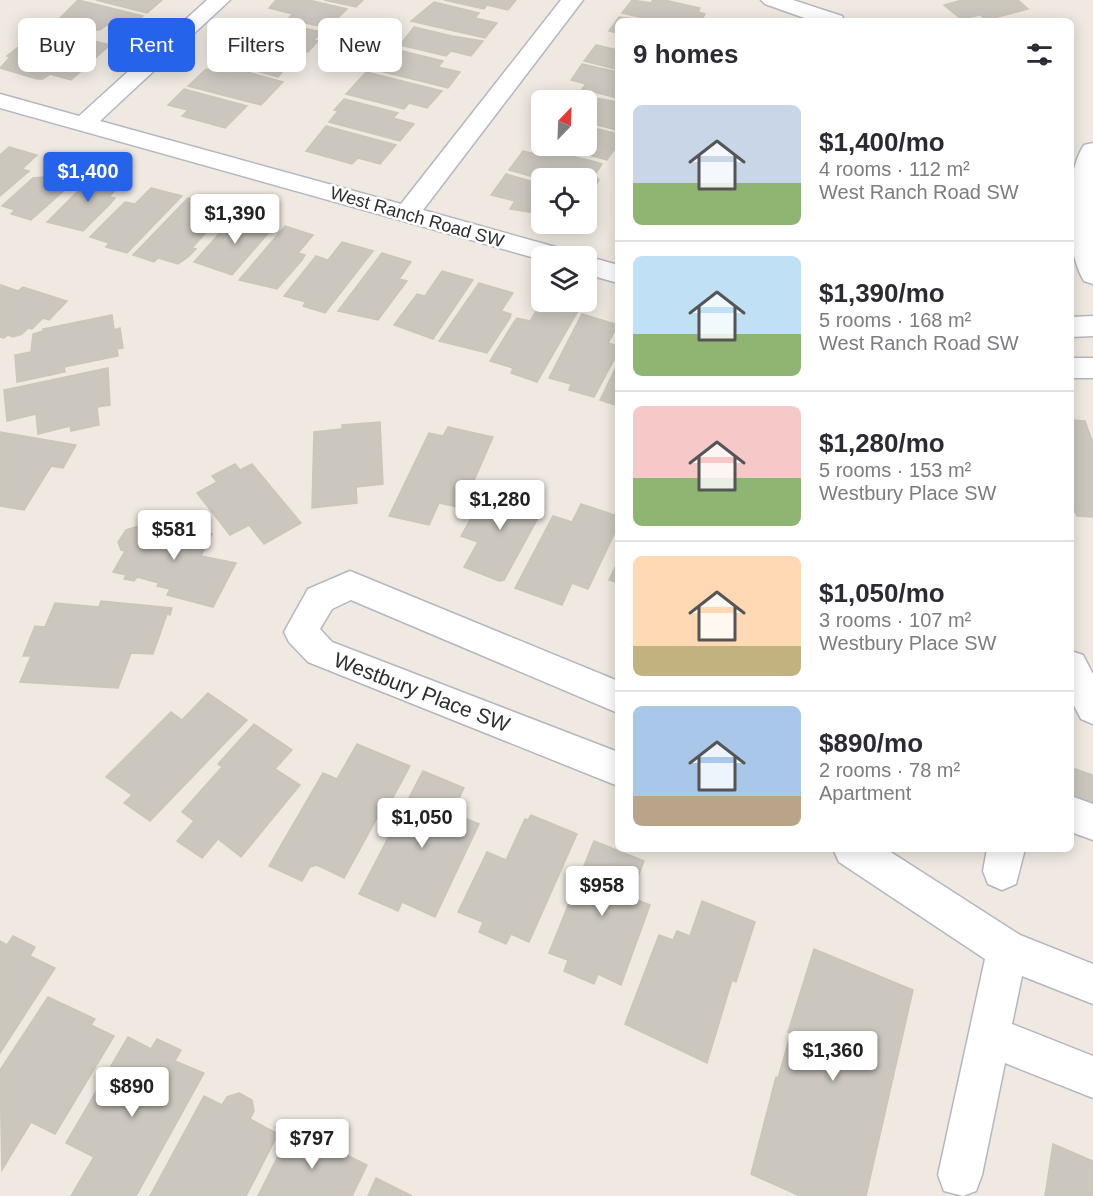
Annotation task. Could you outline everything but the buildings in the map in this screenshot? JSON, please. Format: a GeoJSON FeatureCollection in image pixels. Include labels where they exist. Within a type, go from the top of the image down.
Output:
{"type":"FeatureCollection","features":[{"type":"Feature","properties":{"kind":"street"},"geometry":{"type":"LineString","coordinates":[[83,124],[219,0]]}},
{"type":"Feature","properties":{"kind":"street"},"geometry":{"type":"LineString","coordinates":[[407,214],[572,0]]}},
{"type":"Feature","properties":{"kind":"street"},"geometry":{"type":"LineString","coordinates":[[772,0],[825,18]]}},
{"type":"Feature","properties":{"kind":"street","name":"West Ranch Road SW"},"geometry":{"type":"LineString","coordinates":[[0,101],[531,249]]}},
{"type":"Feature","properties":{"kind":"street"},"geometry":{"type":"LineString","coordinates":[[1093,150],[1081,182],[1080,206],[1084,243],[1093,275]]}},
{"type":"Feature","properties":{"kind":"street"},"geometry":{"type":"LineString","coordinates":[[597,268],[615,273]]}},
{"type":"Feature","properties":{"kind":"street"},"geometry":{"type":"LineString","coordinates":[[1074,327],[1093,326]]}},
{"type":"Feature","properties":{"kind":"street"},"geometry":{"type":"LineString","coordinates":[[1074,368],[1093,368]]}},
{"type":"Feature","properties":{"kind":"street","name":"Westbury Place SW"},"geometry":{"type":"LineString","coordinates":[[615,696],[350,585],[320,599],[301,632],[320,652],[615,768]]}},
{"type":"Feature","properties":{"kind":"street"},"geometry":{"type":"LineString","coordinates":[[1074,672],[1093,708]]}},
{"type":"Feature","properties":{"kind":"street"},"geometry":{"type":"LineString","coordinates":[[1074,815],[1093,822]]}},
{"type":"Feature","properties":{"kind":"street"},"geometry":{"type":"LineString","coordinates":[[857,852],[1006,950],[1093,984]]}},
{"type":"Feature","properties":{"kind":"street"},"geometry":{"type":"LineString","coordinates":[[960,1175],[1006,950]]}},
{"type":"Feature","properties":{"kind":"street"},"geometry":{"type":"LineString","coordinates":[[989,1036],[1093,1077]]}}]}
